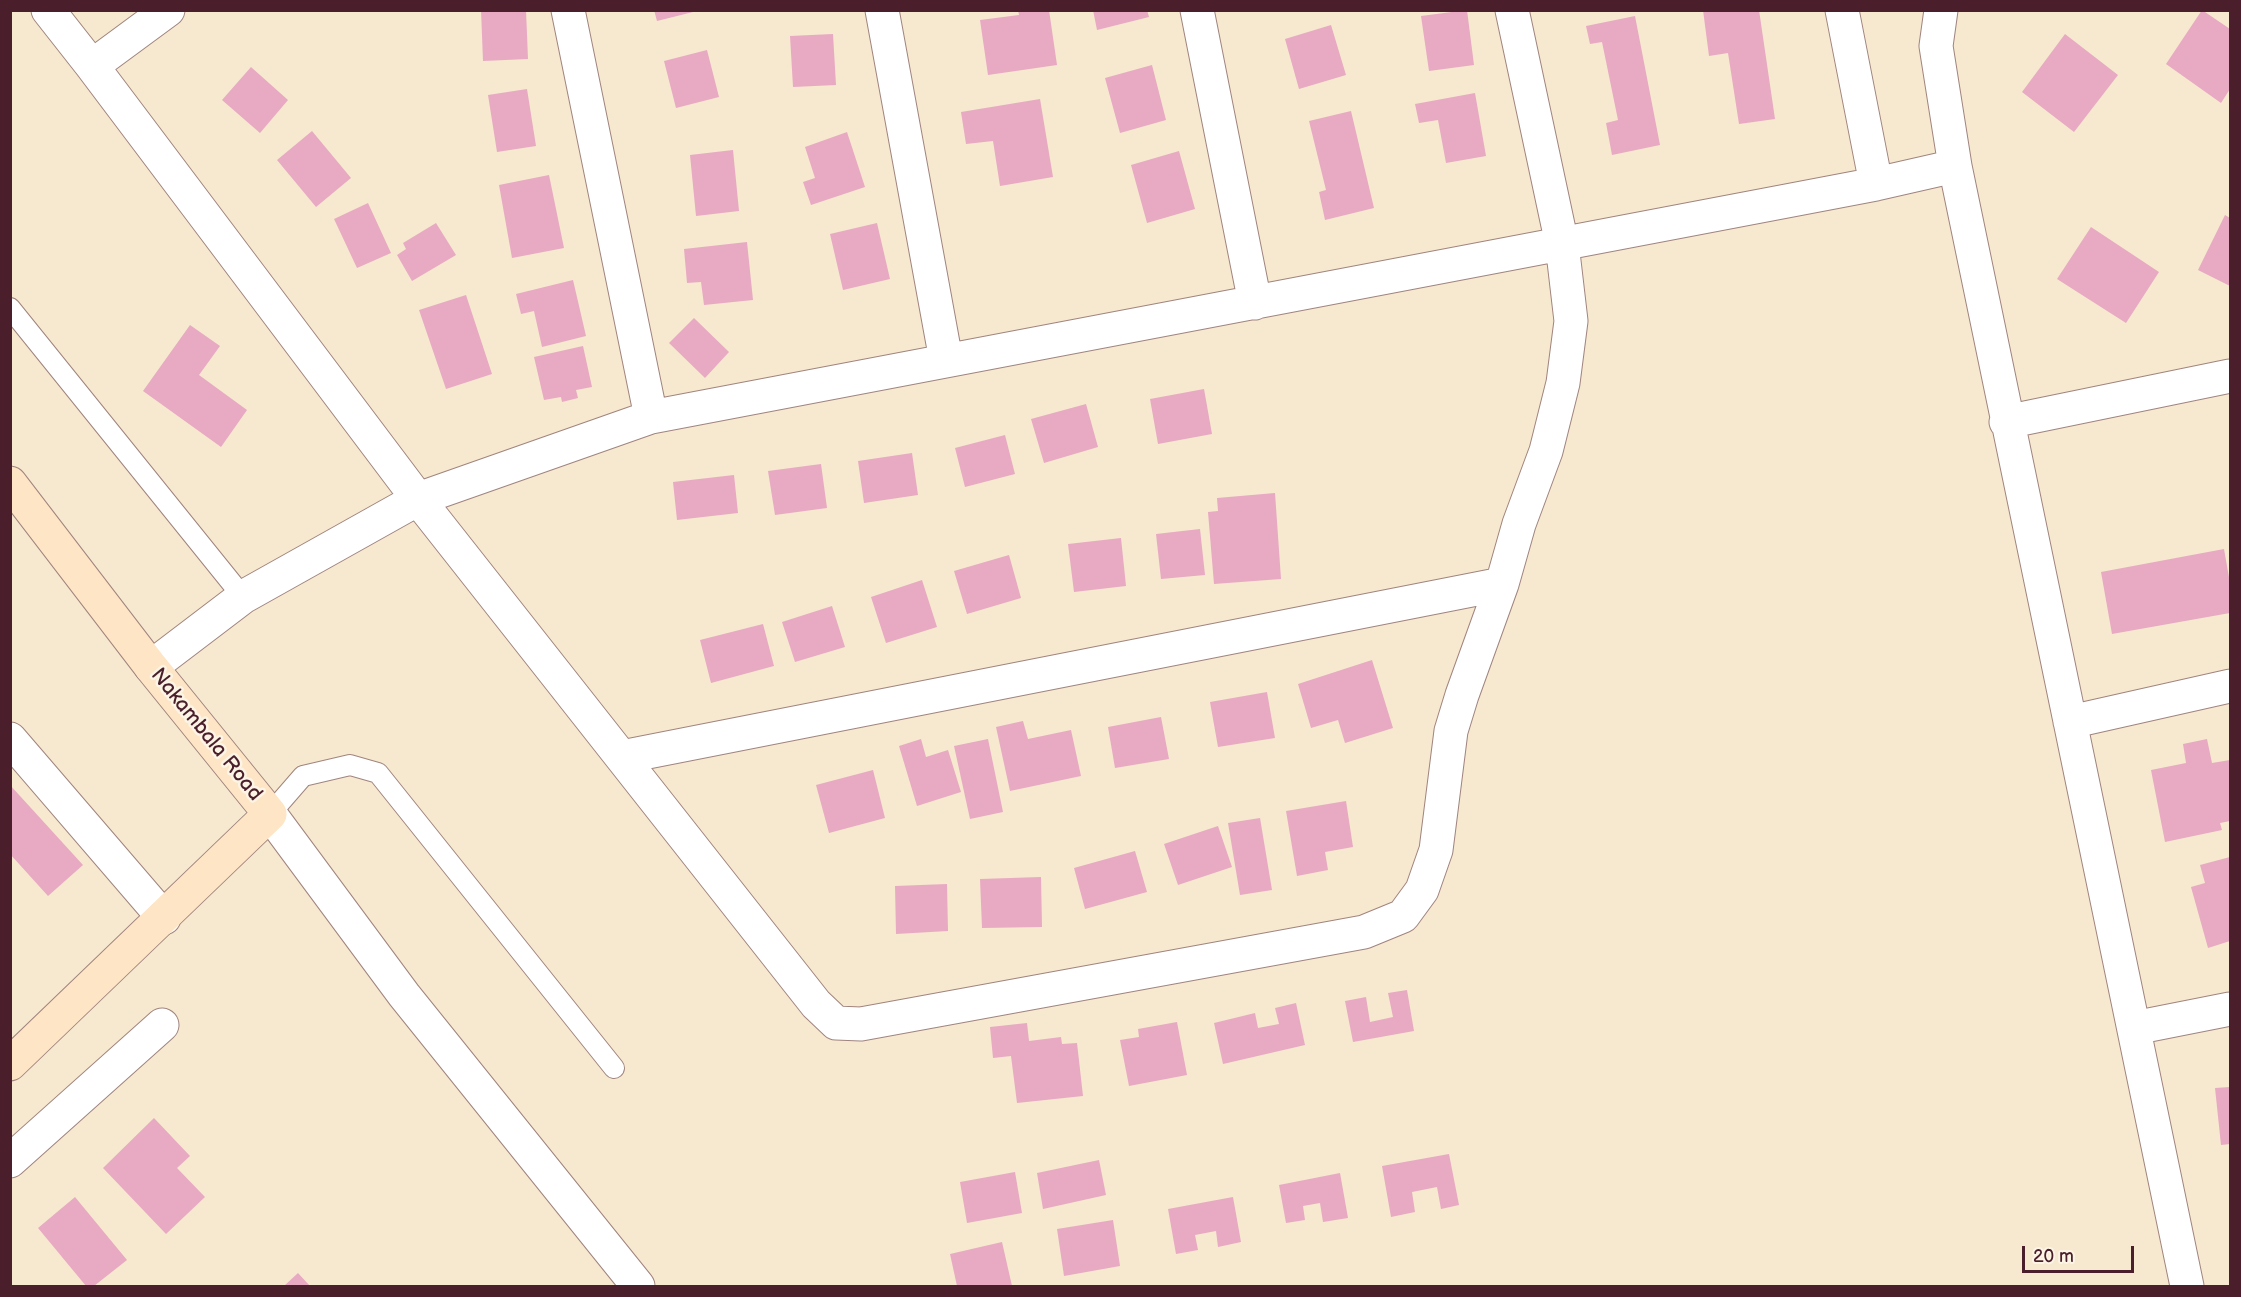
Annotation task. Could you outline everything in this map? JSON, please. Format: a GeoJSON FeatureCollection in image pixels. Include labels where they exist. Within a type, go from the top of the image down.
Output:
{"type":"FeatureCollection","features":[{"type":"Feature","properties":{"kind":"main road","name":"Nakambala Road"},"geometry":{"type":"LineString","coordinates":[[10,483],[151,667],[270,814],[10,1064]]}},
{"type":"Feature","properties":{"kind":"street"},"geometry":{"type":"LineString","coordinates":[[48,10],[418,499],[816,1004],[836,1023],[861,1024],[1364,932],[1403,916],[1422,890],[1436,850],[1451,731],[1545,451],[1563,383],[1570,321],[1562,244],[1512,10]]}},
{"type":"Feature","properties":{"kind":"street"},"geometry":{"type":"LineString","coordinates":[[92,66],[168,10]]}},
{"type":"Feature","properties":{"kind":"street"},"geometry":{"type":"LineString","coordinates":[[568,10],[651,417]]}},
{"type":"Feature","properties":{"kind":"street"},"geometry":{"type":"LineString","coordinates":[[882,10],[946,360]]}},
{"type":"Feature","properties":{"kind":"street"},"geometry":{"type":"LineString","coordinates":[[1197,10],[1255,303]]}},
{"type":"Feature","properties":{"kind":"street"},"geometry":{"type":"LineString","coordinates":[[1842,10],[1876,184]]}},
{"type":"Feature","properties":{"kind":"street"},"geometry":{"type":"LineString","coordinates":[[1941,10],[1935,46],[1955,166],[2006,422],[2187,1287]]}},
{"type":"Feature","properties":{"kind":"street"},"geometry":{"type":"LineString","coordinates":[[151,667],[243,597],[418,499],[651,417],[1876,184],[1955,166]]}},
{"type":"Feature","properties":{"kind":"street"},"geometry":{"type":"LineString","coordinates":[[2006,422],[2230,376]]}},
{"type":"Feature","properties":{"kind":"street"},"geometry":{"type":"LineString","coordinates":[[622,757],[1502,584]]}},
{"type":"Feature","properties":{"kind":"street"},"geometry":{"type":"LineString","coordinates":[[2070,722],[2230,687]]}},
{"type":"Feature","properties":{"kind":"street"},"geometry":{"type":"LineString","coordinates":[[10,739],[164,918]]}},
{"type":"Feature","properties":{"kind":"street"},"geometry":{"type":"LineString","coordinates":[[270,814],[404,995],[638,1287]]}},
{"type":"Feature","properties":{"kind":"street"},"geometry":{"type":"LineString","coordinates":[[2134,1028],[2230,1009]]}},
{"type":"Feature","properties":{"kind":"street"},"geometry":{"type":"LineString","coordinates":[[10,1161],[162,1025]]}},
{"type":"Feature","properties":{"kind":"lane"},"geometry":{"type":"LineString","coordinates":[[10,308],[243,597]]}},
{"type":"Feature","properties":{"kind":"lane"},"geometry":{"type":"LineString","coordinates":[[270,814],[303,776],[350,765],[378,773],[614,1068]]}},
{"type":"Feature","properties":{"kind":"building"},"geometry":{"type":"Polygon","coordinates":[[[481,10],[526,10],[528,59],[483,61],[481,10]]]}},
{"type":"Feature","properties":{"kind":"building"},"geometry":{"type":"Polygon","coordinates":[[[654,10],[697,10],[697,11],[657,21],[654,10]]]}},
{"type":"Feature","properties":{"kind":"building"},"geometry":{"type":"Polygon","coordinates":[[[1018,10],[1049,10],[1057,65],[988,75],[980,20],[1019,15],[1018,10]]]}},
{"type":"Feature","properties":{"kind":"building"},"geometry":{"type":"Polygon","coordinates":[[[1093,10],[1147,10],[1149,17],[1097,30],[1093,10]]]}},
{"type":"Feature","properties":{"kind":"building"},"geometry":{"type":"Polygon","coordinates":[[[1467,10],[1474,65],[1429,71],[1421,16],[1467,10]]]}},
{"type":"Feature","properties":{"kind":"building"},"geometry":{"type":"Polygon","coordinates":[[[1703,10],[1759,10],[1775,119],[1739,124],[1728,53],[1709,56],[1703,10]]]}},
{"type":"Feature","properties":{"kind":"building"},"geometry":{"type":"Polygon","coordinates":[[[2202,10],[2230,29],[2230,89],[2221,103],[2166,64],[2202,10]]]}},
{"type":"Feature","properties":{"kind":"building"},"geometry":{"type":"Polygon","coordinates":[[[1635,16],[1660,145],[1612,155],[1606,123],[1618,120],[1602,42],[1590,44],[1586,26],[1635,16]]]}},
{"type":"Feature","properties":{"kind":"building"},"geometry":{"type":"Polygon","coordinates":[[[1331,25],[1346,75],[1299,89],[1285,39],[1331,25]]]}},
{"type":"Feature","properties":{"kind":"building"},"geometry":{"type":"Polygon","coordinates":[[[833,34],[836,85],[793,87],[790,36],[833,34]]]}},
{"type":"Feature","properties":{"kind":"building"},"geometry":{"type":"Polygon","coordinates":[[[2065,34],[2118,75],[2074,132],[2022,92],[2065,34]]]}},
{"type":"Feature","properties":{"kind":"building"},"geometry":{"type":"Polygon","coordinates":[[[707,50],[719,97],[676,108],[664,61],[707,50]]]}},
{"type":"Feature","properties":{"kind":"building"},"geometry":{"type":"Polygon","coordinates":[[[1152,65],[1166,120],[1120,133],[1105,78],[1152,65]]]}},
{"type":"Feature","properties":{"kind":"building"},"geometry":{"type":"Polygon","coordinates":[[[251,67],[288,100],[260,133],[222,100],[251,67]]]}},
{"type":"Feature","properties":{"kind":"building"},"geometry":{"type":"Polygon","coordinates":[[[527,89],[536,146],[497,152],[488,95],[527,89]]]}},
{"type":"Feature","properties":{"kind":"building"},"geometry":{"type":"Polygon","coordinates":[[[1475,93],[1486,156],[1446,163],[1438,120],[1419,123],[1415,104],[1475,93]]]}},
{"type":"Feature","properties":{"kind":"building"},"geometry":{"type":"Polygon","coordinates":[[[1040,99],[1053,177],[1000,186],[993,141],[966,144],[961,112],[1040,99]]]}},
{"type":"Feature","properties":{"kind":"building"},"geometry":{"type":"Polygon","coordinates":[[[1351,111],[1374,208],[1325,220],[1319,192],[1326,190],[1309,121],[1351,111]]]}},
{"type":"Feature","properties":{"kind":"building"},"geometry":{"type":"Polygon","coordinates":[[[312,131],[351,178],[316,207],[277,160],[312,131]]]}},
{"type":"Feature","properties":{"kind":"building"},"geometry":{"type":"Polygon","coordinates":[[[847,132],[865,187],[811,205],[803,182],[815,178],[805,147],[847,132]]]}},
{"type":"Feature","properties":{"kind":"building"},"geometry":{"type":"Polygon","coordinates":[[[733,150],[739,211],[696,216],[690,155],[733,150]]]}},
{"type":"Feature","properties":{"kind":"building"},"geometry":{"type":"Polygon","coordinates":[[[1179,151],[1195,209],[1147,223],[1131,165],[1179,151]]]}},
{"type":"Feature","properties":{"kind":"building"},"geometry":{"type":"Polygon","coordinates":[[[549,175],[564,248],[512,258],[499,185],[549,175]]]}},
{"type":"Feature","properties":{"kind":"building"},"geometry":{"type":"Polygon","coordinates":[[[368,203],[391,253],[357,268],[334,219],[368,203]]]}},
{"type":"Feature","properties":{"kind":"building"},"geometry":{"type":"Polygon","coordinates":[[[2225,215],[2230,218],[2230,286],[2198,270],[2225,215]]]}},
{"type":"Feature","properties":{"kind":"building"},"geometry":{"type":"Polygon","coordinates":[[[436,223],[456,255],[412,281],[397,255],[406,249],[403,243],[436,223]]]}},
{"type":"Feature","properties":{"kind":"building"},"geometry":{"type":"Polygon","coordinates":[[[877,223],[890,279],[843,290],[830,234],[877,223]]]}},
{"type":"Feature","properties":{"kind":"building"},"geometry":{"type":"Polygon","coordinates":[[[2091,227],[2159,272],[2126,323],[2057,279],[2091,227]]]}},
{"type":"Feature","properties":{"kind":"building"},"geometry":{"type":"Polygon","coordinates":[[[747,242],[753,300],[704,305],[701,282],[687,283],[684,249],[747,242]]]}},
{"type":"Feature","properties":{"kind":"building"},"geometry":{"type":"Polygon","coordinates":[[[573,280],[586,336],[542,347],[534,311],[521,314],[516,294],[573,280]]]}},
{"type":"Feature","properties":{"kind":"building"},"geometry":{"type":"Polygon","coordinates":[[[466,295],[492,374],[446,389],[419,310],[466,295]]]}},
{"type":"Feature","properties":{"kind":"building"},"geometry":{"type":"Polygon","coordinates":[[[694,318],[729,352],[705,378],[669,343],[694,318]]]}},
{"type":"Feature","properties":{"kind":"building"},"geometry":{"type":"Polygon","coordinates":[[[190,325],[220,346],[199,375],[247,410],[221,447],[143,391],[190,325]]]}},
{"type":"Feature","properties":{"kind":"building"},"geometry":{"type":"Polygon","coordinates":[[[583,346],[592,387],[576,390],[578,398],[562,402],[561,397],[544,400],[534,357],[583,346]]]}},
{"type":"Feature","properties":{"kind":"building"},"geometry":{"type":"Polygon","coordinates":[[[1204,389],[1212,434],[1158,444],[1150,399],[1204,389]]]}},
{"type":"Feature","properties":{"kind":"building"},"geometry":{"type":"Polygon","coordinates":[[[1086,404],[1098,447],[1044,463],[1031,419],[1086,404]]]}},
{"type":"Feature","properties":{"kind":"building"},"geometry":{"type":"Polygon","coordinates":[[[1005,435],[1015,474],[965,487],[955,448],[1005,435]]]}},
{"type":"Feature","properties":{"kind":"building"},"geometry":{"type":"Polygon","coordinates":[[[912,453],[918,495],[864,503],[858,461],[912,453]]]}},
{"type":"Feature","properties":{"kind":"building"},"geometry":{"type":"Polygon","coordinates":[[[821,464],[827,508],[775,515],[768,471],[821,464]]]}},
{"type":"Feature","properties":{"kind":"building"},"geometry":{"type":"Polygon","coordinates":[[[734,475],[738,513],[677,520],[673,482],[734,475]]]}},
{"type":"Feature","properties":{"kind":"building"},"geometry":{"type":"Polygon","coordinates":[[[1275,493],[1281,579],[1214,584],[1208,512],[1218,511],[1217,498],[1275,493]]]}},
{"type":"Feature","properties":{"kind":"building"},"geometry":{"type":"Polygon","coordinates":[[[1200,529],[1205,575],[1161,579],[1156,534],[1200,529]]]}},
{"type":"Feature","properties":{"kind":"building"},"geometry":{"type":"Polygon","coordinates":[[[1121,538],[1126,586],[1074,592],[1068,544],[1121,538]]]}},
{"type":"Feature","properties":{"kind":"building"},"geometry":{"type":"Polygon","coordinates":[[[2224,549],[2230,583],[2230,613],[2112,634],[2101,572],[2224,549]]]}},
{"type":"Feature","properties":{"kind":"building"},"geometry":{"type":"Polygon","coordinates":[[[1009,555],[1021,598],[967,614],[954,571],[1009,555]]]}},
{"type":"Feature","properties":{"kind":"building"},"geometry":{"type":"Polygon","coordinates":[[[922,580],[937,627],[886,643],[871,597],[922,580]]]}},
{"type":"Feature","properties":{"kind":"building"},"geometry":{"type":"Polygon","coordinates":[[[832,606],[845,647],[795,662],[782,622],[832,606]]]}},
{"type":"Feature","properties":{"kind":"building"},"geometry":{"type":"Polygon","coordinates":[[[763,624],[774,666],[711,683],[700,640],[763,624]]]}},
{"type":"Feature","properties":{"kind":"building"},"geometry":{"type":"Polygon","coordinates":[[[1372,660],[1393,728],[1345,743],[1338,720],[1311,728],[1298,684],[1372,660]]]}},
{"type":"Feature","properties":{"kind":"building"},"geometry":{"type":"Polygon","coordinates":[[[1267,692],[1275,738],[1218,747],[1210,702],[1267,692]]]}},
{"type":"Feature","properties":{"kind":"building"},"geometry":{"type":"Polygon","coordinates":[[[1161,717],[1169,759],[1115,768],[1108,727],[1161,717]]]}},
{"type":"Feature","properties":{"kind":"building"},"geometry":{"type":"Polygon","coordinates":[[[1023,721],[1028,739],[1071,730],[1081,776],[1010,791],[996,727],[1023,721]]]}},
{"type":"Feature","properties":{"kind":"building"},"geometry":{"type":"Polygon","coordinates":[[[921,739],[926,757],[948,750],[961,792],[917,806],[899,746],[921,739]]]}},
{"type":"Feature","properties":{"kind":"building"},"geometry":{"type":"Polygon","coordinates":[[[988,739],[1003,812],[970,819],[954,746],[988,739]]]}},
{"type":"Feature","properties":{"kind":"building"},"geometry":{"type":"Polygon","coordinates":[[[2207,739],[2212,763],[2230,760],[2230,821],[2220,823],[2222,830],[2165,842],[2151,770],[2186,763],[2183,744],[2207,739]]]}},
{"type":"Feature","properties":{"kind":"building"},"geometry":{"type":"Polygon","coordinates":[[[873,770],[885,818],[829,833],[816,785],[873,770]]]}},
{"type":"Feature","properties":{"kind":"building"},"geometry":{"type":"Polygon","coordinates":[[[10,785],[83,865],[48,896],[10,854],[10,785]]]}},
{"type":"Feature","properties":{"kind":"building"},"geometry":{"type":"Polygon","coordinates":[[[1346,801],[1353,847],[1325,852],[1328,870],[1297,876],[1286,811],[1346,801]]]}},
{"type":"Feature","properties":{"kind":"building"},"geometry":{"type":"Polygon","coordinates":[[[1260,818],[1272,890],[1240,895],[1228,823],[1260,818]]]}},
{"type":"Feature","properties":{"kind":"building"},"geometry":{"type":"Polygon","coordinates":[[[1218,826],[1232,867],[1178,885],[1164,844],[1218,826]]]}},
{"type":"Feature","properties":{"kind":"building"},"geometry":{"type":"Polygon","coordinates":[[[1135,851],[1147,892],[1085,909],[1074,868],[1135,851]]]}},
{"type":"Feature","properties":{"kind":"building"},"geometry":{"type":"Polygon","coordinates":[[[2230,857],[2230,941],[2208,948],[2191,887],[2205,883],[2200,865],[2230,857]]]}},
{"type":"Feature","properties":{"kind":"building"},"geometry":{"type":"Polygon","coordinates":[[[1041,877],[1042,927],[982,928],[980,879],[1041,877]]]}},
{"type":"Feature","properties":{"kind":"building"},"geometry":{"type":"Polygon","coordinates":[[[947,884],[948,931],[896,934],[895,886],[947,884]]]}},
{"type":"Feature","properties":{"kind":"building"},"geometry":{"type":"Polygon","coordinates":[[[1407,990],[1414,1031],[1353,1042],[1345,1001],[1366,997],[1370,1022],[1393,1017],[1388,993],[1407,990]]]}},
{"type":"Feature","properties":{"kind":"building"},"geometry":{"type":"Polygon","coordinates":[[[1296,1003],[1305,1045],[1223,1064],[1214,1023],[1255,1013],[1258,1028],[1279,1024],[1275,1008],[1296,1003]]]}},
{"type":"Feature","properties":{"kind":"building"},"geometry":{"type":"Polygon","coordinates":[[[1177,1022],[1187,1075],[1129,1086],[1120,1040],[1139,1037],[1138,1029],[1177,1022]]]}},
{"type":"Feature","properties":{"kind":"building"},"geometry":{"type":"Polygon","coordinates":[[[1027,1023],[1029,1041],[1061,1037],[1062,1044],[1077,1043],[1083,1096],[1017,1103],[1011,1056],[993,1058],[990,1027],[1027,1023]]]}},
{"type":"Feature","properties":{"kind":"building"},"geometry":{"type":"Polygon","coordinates":[[[2230,1087],[2230,1144],[2221,1145],[2215,1088],[2230,1087]]]}},
{"type":"Feature","properties":{"kind":"building"},"geometry":{"type":"Polygon","coordinates":[[[154,1118],[190,1156],[177,1168],[205,1197],[166,1234],[103,1168],[154,1118]]]}},
{"type":"Feature","properties":{"kind":"building"},"geometry":{"type":"Polygon","coordinates":[[[1449,1154],[1459,1205],[1441,1209],[1437,1187],[1412,1192],[1415,1212],[1391,1217],[1382,1166],[1449,1154]]]}},
{"type":"Feature","properties":{"kind":"building"},"geometry":{"type":"Polygon","coordinates":[[[1099,1160],[1106,1195],[1043,1209],[1037,1173],[1099,1160]]]}},
{"type":"Feature","properties":{"kind":"building"},"geometry":{"type":"Polygon","coordinates":[[[1015,1172],[1022,1213],[967,1223],[960,1182],[1015,1172]]]}},
{"type":"Feature","properties":{"kind":"building"},"geometry":{"type":"Polygon","coordinates":[[[1340,1173],[1348,1218],[1323,1222],[1320,1203],[1303,1206],[1305,1220],[1286,1223],[1279,1185],[1340,1173]]]}},
{"type":"Feature","properties":{"kind":"building"},"geometry":{"type":"Polygon","coordinates":[[[75,1197],[127,1260],[94,1286],[86,1286],[38,1228],[75,1197]]]}},
{"type":"Feature","properties":{"kind":"building"},"geometry":{"type":"Polygon","coordinates":[[[1233,1197],[1241,1242],[1218,1247],[1216,1231],[1195,1235],[1198,1250],[1176,1254],[1168,1209],[1233,1197]]]}},
{"type":"Feature","properties":{"kind":"building"},"geometry":{"type":"Polygon","coordinates":[[[1113,1220],[1120,1266],[1064,1276],[1057,1229],[1113,1220]]]}},
{"type":"Feature","properties":{"kind":"building"},"geometry":{"type":"Polygon","coordinates":[[[1002,1242],[1012,1286],[957,1286],[950,1254],[1002,1242]]]}},
{"type":"Feature","properties":{"kind":"building"},"geometry":{"type":"Polygon","coordinates":[[[298,1273],[310,1286],[284,1286],[298,1273]]]}}]}
